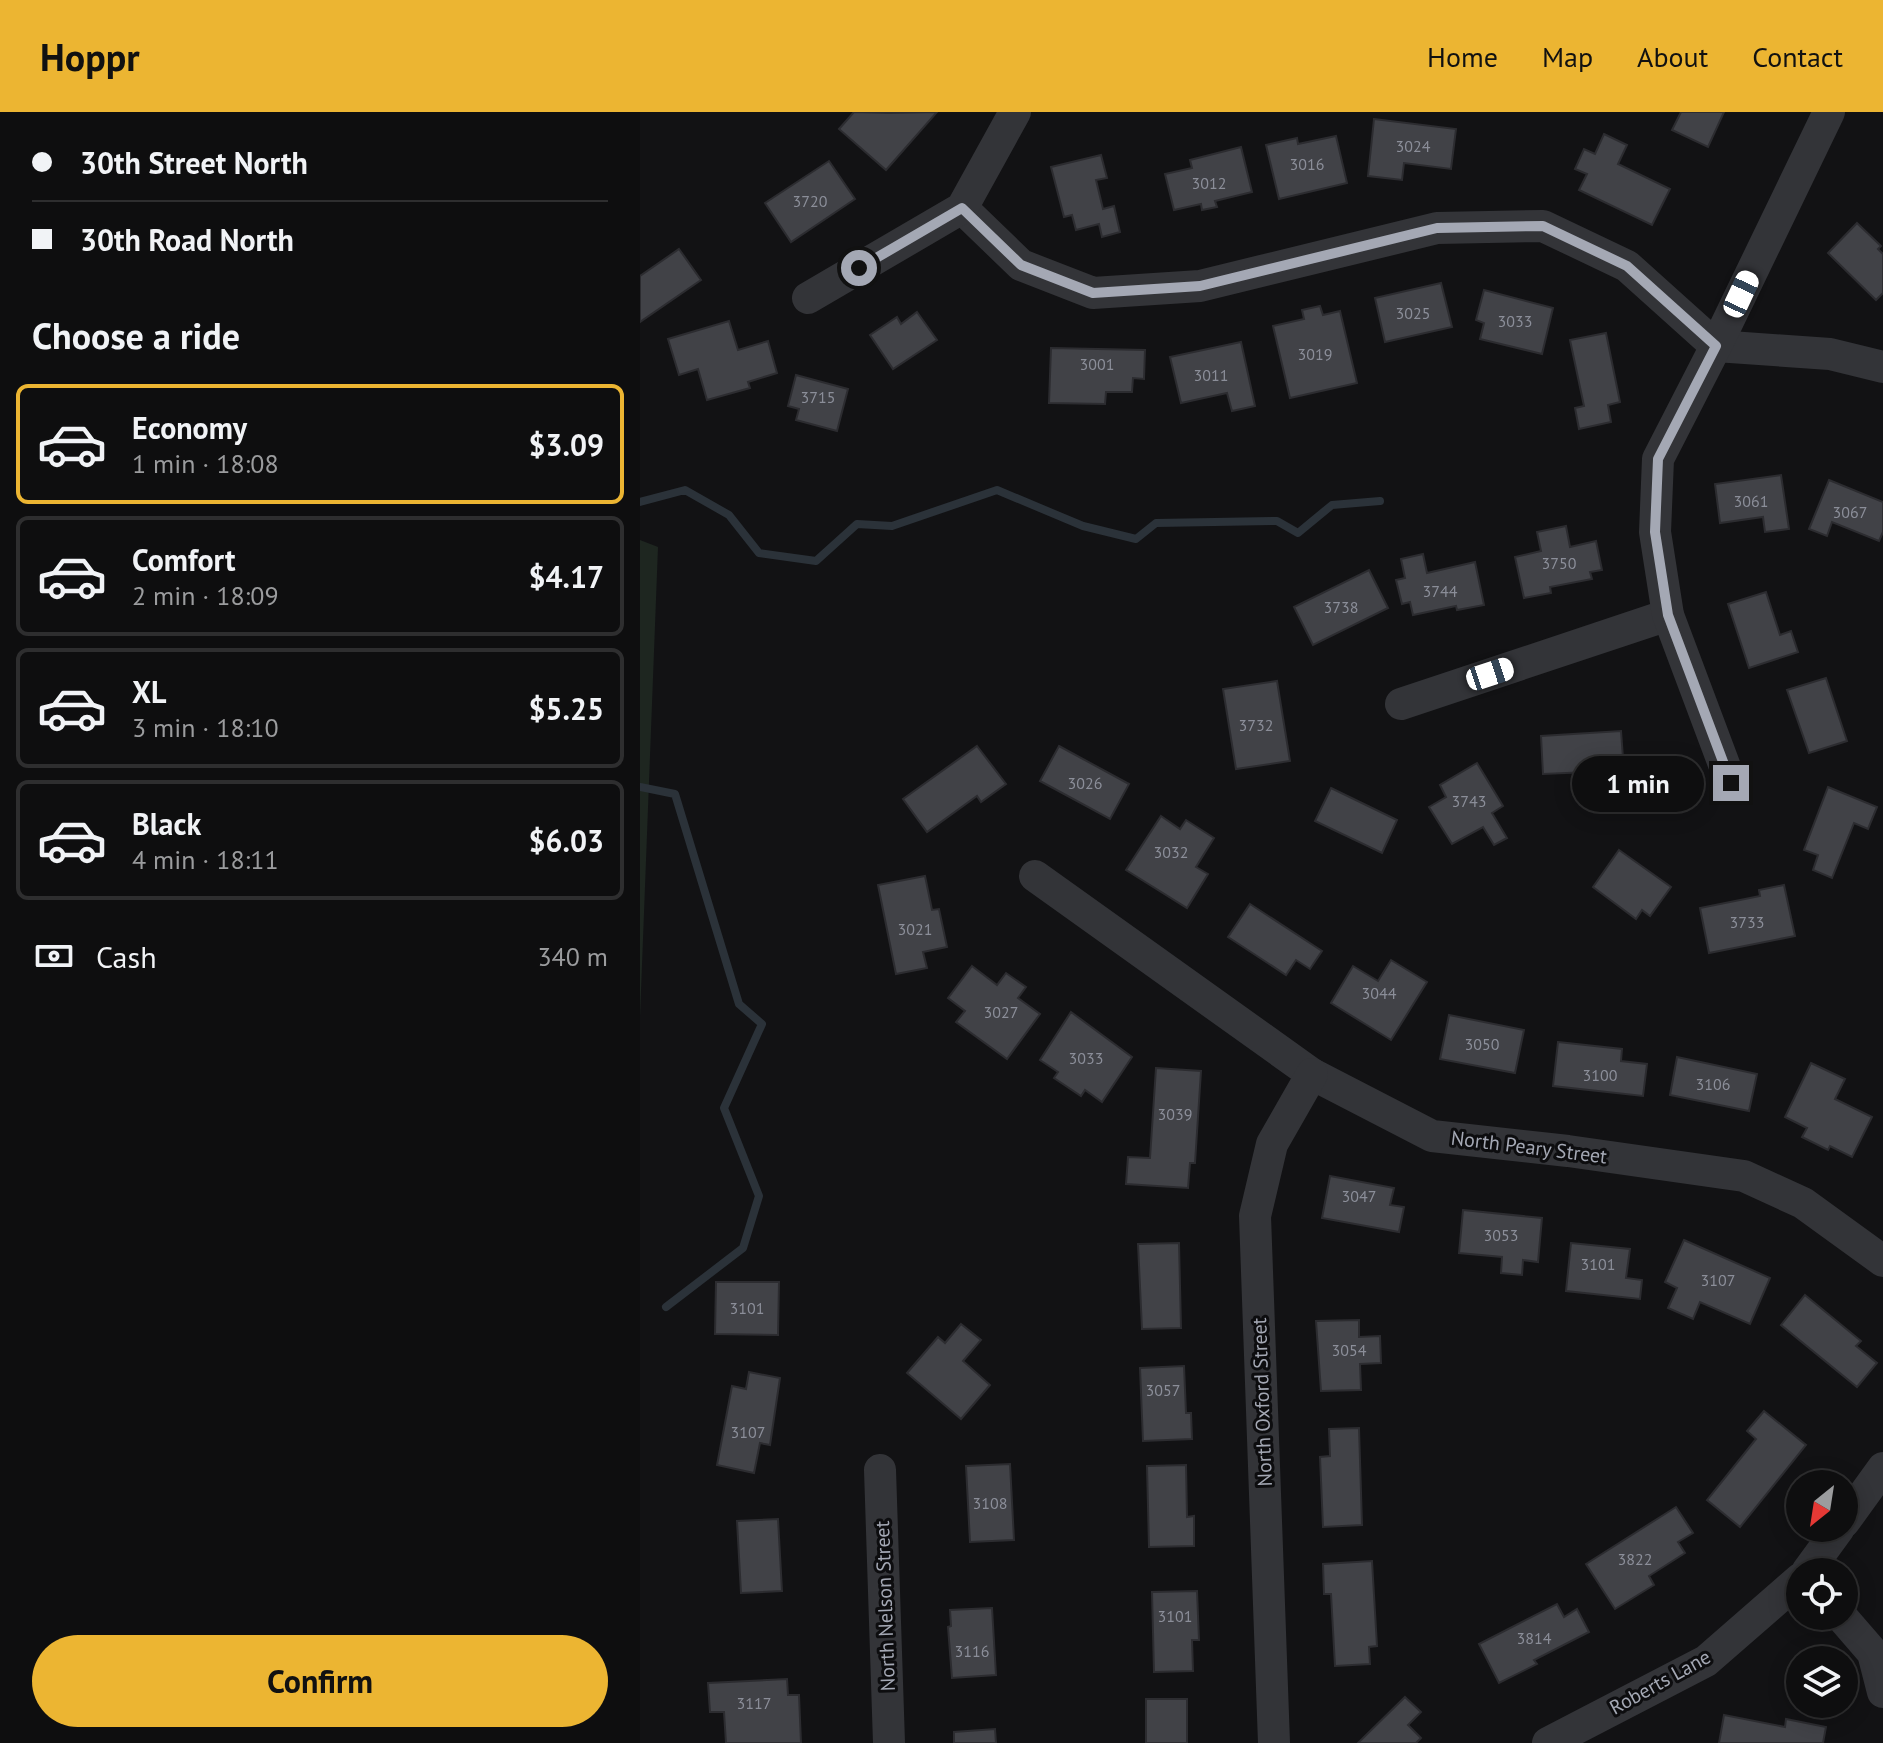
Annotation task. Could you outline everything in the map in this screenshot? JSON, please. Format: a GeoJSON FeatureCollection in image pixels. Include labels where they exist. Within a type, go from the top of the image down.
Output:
{"type":"FeatureCollection","features":[{"type":"Feature","properties":{"kind":"street"},"geometry":{"type":"LineString","coordinates":[[808,298],[962,208],[1015,112]]}},
{"type":"Feature","properties":{"kind":"street"},"geometry":{"type":"LineString","coordinates":[[1731,783],[1668,615],[1655,532],[1658,459],[1829,112]]}},
{"type":"Feature","properties":{"kind":"street"},"geometry":{"type":"LineString","coordinates":[[962,208],[1021,265],[1093,293],[1200,286],[1437,228],[1543,226],[1627,266],[1716,346],[1830,354],[1883,367]]}},
{"type":"Feature","properties":{"kind":"street"},"geometry":{"type":"LineString","coordinates":[[1401,704],[1668,615]]}},
{"type":"Feature","properties":{"kind":"street","name":"North Peary Street"},"geometry":{"type":"LineString","coordinates":[[1035,876],[1312,1074],[1432,1136],[1568,1151],[1744,1176],[1803,1203],[1883,1261]]}},
{"type":"Feature","properties":{"kind":"street","name":"North Oxford Street"},"geometry":{"type":"LineString","coordinates":[[1274,1743],[1255,1216],[1272,1144],[1312,1074]]}},
{"type":"Feature","properties":{"kind":"street"},"geometry":{"type":"LineString","coordinates":[[1858,1503],[1883,1468]]}},
{"type":"Feature","properties":{"kind":"street","name":"North Nelson Street"},"geometry":{"type":"LineString","coordinates":[[880,1470],[889,1743]]}},
{"type":"Feature","properties":{"kind":"street","name":"Roberts Lane"},"geometry":{"type":"LineString","coordinates":[[1548,1743],[1706,1661],[1786,1591]]}},
{"type":"Feature","properties":{"kind":"street"},"geometry":{"type":"LineString","coordinates":[[1853,1630],[1873,1653],[1883,1692]]}},
{"type":"Feature","properties":{"kind":"shaded area"},"geometry":{"type":"Polygon","coordinates":[[[640,540],[658,547],[640,1017],[640,540]]]}},
{"type":"Feature","properties":{"kind":"building"},"geometry":{"type":"Polygon","coordinates":[[[854,112],[937,112],[886,170],[839,129],[854,112]]]}},
{"type":"Feature","properties":{"kind":"building"},"geometry":{"type":"Polygon","coordinates":[[[1681,112],[1724,112],[1708,147],[1672,130],[1681,112]]]}},
{"type":"Feature","properties":{"kind":"building"},"geometry":{"type":"Polygon","coordinates":[[[1374,119],[1456,129],[1451,169],[1404,163],[1402,180],[1368,176],[1374,119]]]}},
{"type":"Feature","properties":{"kind":"building"},"geometry":{"type":"Polygon","coordinates":[[[1604,134],[1627,145],[1618,164],[1670,189],[1652,225],[1579,190],[1587,174],[1575,169],[1584,149],[1595,154],[1604,134]]]}},
{"type":"Feature","properties":{"kind":"building"},"geometry":{"type":"Polygon","coordinates":[[[1336,136],[1347,183],[1279,199],[1266,145],[1297,138],[1298,144],[1336,136]]]}},
{"type":"Feature","properties":{"kind":"building"},"geometry":{"type":"Polygon","coordinates":[[[1241,147],[1252,192],[1215,201],[1217,207],[1202,210],[1201,204],[1174,210],[1165,174],[1192,168],[1190,160],[1241,147]]]}},
{"type":"Feature","properties":{"kind":"building"},"geometry":{"type":"Polygon","coordinates":[[[1101,155],[1107,178],[1096,180],[1103,209],[1114,206],[1120,232],[1102,237],[1099,224],[1076,230],[1072,215],[1064,217],[1051,167],[1101,155]]]}},
{"type":"Feature","properties":{"kind":"building"},"geometry":{"type":"Polygon","coordinates":[[[829,161],[855,199],[791,242],[765,203],[829,161]]]}},
{"type":"Feature","properties":{"kind":"building"},"geometry":{"type":"Polygon","coordinates":[[[1857,223],[1881,246],[1878,249],[1883,254],[1883,293],[1876,300],[1828,253],[1857,223]]]}},
{"type":"Feature","properties":{"kind":"building"},"geometry":{"type":"Polygon","coordinates":[[[679,249],[701,280],[640,322],[640,276],[679,249]]]}},
{"type":"Feature","properties":{"kind":"building"},"geometry":{"type":"Polygon","coordinates":[[[1441,283],[1452,327],[1385,342],[1375,298],[1441,283]]]}},
{"type":"Feature","properties":{"kind":"building"},"geometry":{"type":"Polygon","coordinates":[[[1484,290],[1553,308],[1542,354],[1480,339],[1484,323],[1476,320],[1484,290]]]}},
{"type":"Feature","properties":{"kind":"building"},"geometry":{"type":"Polygon","coordinates":[[[1320,306],[1323,315],[1340,311],[1357,383],[1290,398],[1273,326],[1304,319],[1302,310],[1320,306]]]}},
{"type":"Feature","properties":{"kind":"building"},"geometry":{"type":"Polygon","coordinates":[[[917,312],[937,340],[893,369],[870,335],[897,317],[901,324],[917,312]]]}},
{"type":"Feature","properties":{"kind":"building"},"geometry":{"type":"Polygon","coordinates":[[[729,321],[738,350],[768,341],[777,373],[748,382],[750,388],[707,400],[698,369],[679,375],[668,339],[729,321]]]}},
{"type":"Feature","properties":{"kind":"building"},"geometry":{"type":"Polygon","coordinates":[[[1606,333],[1620,402],[1608,405],[1611,422],[1579,429],[1575,408],[1584,406],[1570,340],[1606,333]]]}},
{"type":"Feature","properties":{"kind":"building"},"geometry":{"type":"Polygon","coordinates":[[[1241,342],[1255,406],[1232,411],[1227,393],[1181,403],[1170,357],[1241,342]]]}},
{"type":"Feature","properties":{"kind":"building"},"geometry":{"type":"Polygon","coordinates":[[[1051,348],[1145,350],[1144,379],[1133,378],[1132,392],[1106,392],[1105,404],[1049,403],[1051,348]]]}},
{"type":"Feature","properties":{"kind":"building"},"geometry":{"type":"Polygon","coordinates":[[[796,375],[848,389],[837,431],[796,420],[799,409],[788,406],[796,375]]]}},
{"type":"Feature","properties":{"kind":"building"},"geometry":{"type":"Polygon","coordinates":[[[1781,475],[1789,529],[1765,532],[1763,517],[1720,523],[1715,484],[1781,475]]]}},
{"type":"Feature","properties":{"kind":"building"},"geometry":{"type":"Polygon","coordinates":[[[1829,480],[1883,502],[1883,532],[1879,541],[1832,522],[1827,536],[1809,529],[1829,480]]]}},
{"type":"Feature","properties":{"kind":"building"},"geometry":{"type":"Polygon","coordinates":[[[1566,526],[1570,547],[1596,541],[1602,570],[1590,572],[1592,579],[1550,587],[1551,593],[1524,598],[1515,557],[1541,551],[1537,532],[1566,526]]]}},
{"type":"Feature","properties":{"kind":"building"},"geometry":{"type":"Polygon","coordinates":[[[1423,554],[1427,573],[1475,562],[1484,605],[1457,610],[1456,606],[1413,615],[1410,602],[1402,604],[1396,580],[1405,578],[1401,559],[1423,554]]]}},
{"type":"Feature","properties":{"kind":"building"},"geometry":{"type":"Polygon","coordinates":[[[1369,570],[1388,608],[1313,645],[1294,607],[1369,570]]]}},
{"type":"Feature","properties":{"kind":"building"},"geometry":{"type":"Polygon","coordinates":[[[1766,592],[1780,635],[1791,631],[1798,652],[1749,668],[1728,604],[1766,592]]]}},
{"type":"Feature","properties":{"kind":"building"},"geometry":{"type":"Polygon","coordinates":[[[1826,678],[1847,741],[1809,753],[1787,690],[1826,678]]]}},
{"type":"Feature","properties":{"kind":"building"},"geometry":{"type":"Polygon","coordinates":[[[1277,681],[1290,761],[1236,769],[1223,689],[1277,681]]]}},
{"type":"Feature","properties":{"kind":"building"},"geometry":{"type":"Polygon","coordinates":[[[1621,731],[1626,798],[1591,800],[1589,772],[1543,774],[1541,736],[1621,731]]]}},
{"type":"Feature","properties":{"kind":"building"},"geometry":{"type":"Polygon","coordinates":[[[977,746],[1006,784],[981,802],[977,796],[927,832],[903,799],[977,746]]]}},
{"type":"Feature","properties":{"kind":"building"},"geometry":{"type":"Polygon","coordinates":[[[1059,746],[1129,784],[1110,819],[1040,781],[1059,746]]]}},
{"type":"Feature","properties":{"kind":"building"},"geometry":{"type":"Polygon","coordinates":[[[1477,763],[1503,806],[1492,813],[1507,838],[1494,845],[1483,827],[1452,844],[1429,807],[1446,797],[1440,785],[1477,763]]]}},
{"type":"Feature","properties":{"kind":"building"},"geometry":{"type":"Polygon","coordinates":[[[1828,787],[1877,807],[1868,829],[1854,823],[1832,878],[1813,870],[1818,855],[1804,850],[1828,787]]]}},
{"type":"Feature","properties":{"kind":"building"},"geometry":{"type":"Polygon","coordinates":[[[1331,788],[1397,820],[1382,853],[1315,821],[1331,788]]]}},
{"type":"Feature","properties":{"kind":"building"},"geometry":{"type":"Polygon","coordinates":[[[1161,816],[1180,829],[1186,820],[1214,838],[1196,867],[1208,874],[1187,908],[1126,870],[1161,816]]]}},
{"type":"Feature","properties":{"kind":"building"},"geometry":{"type":"Polygon","coordinates":[[[1619,850],[1671,887],[1650,916],[1642,910],[1636,919],[1593,887],[1619,850]]]}},
{"type":"Feature","properties":{"kind":"building"},"geometry":{"type":"Polygon","coordinates":[[[925,876],[932,910],[939,909],[947,947],[923,952],[927,968],[896,974],[878,885],[925,876]]]}},
{"type":"Feature","properties":{"kind":"building"},"geometry":{"type":"Polygon","coordinates":[[[1784,885],[1795,936],[1709,953],[1700,908],[1760,896],[1759,890],[1784,885]]]}},
{"type":"Feature","properties":{"kind":"building"},"geometry":{"type":"Polygon","coordinates":[[[1250,904],[1322,951],[1310,969],[1296,960],[1286,975],[1228,937],[1250,904]]]}},
{"type":"Feature","properties":{"kind":"building"},"geometry":{"type":"Polygon","coordinates":[[[1391,960],[1427,982],[1391,1040],[1331,1003],[1353,966],[1378,981],[1391,960]]]}},
{"type":"Feature","properties":{"kind":"building"},"geometry":{"type":"Polygon","coordinates":[[[972,966],[997,985],[1006,973],[1026,987],[1018,998],[1040,1014],[1007,1059],[956,1022],[965,1011],[948,998],[972,966]]]}},
{"type":"Feature","properties":{"kind":"building"},"geometry":{"type":"Polygon","coordinates":[[[1071,1012],[1132,1057],[1102,1102],[1085,1090],[1081,1096],[1054,1078],[1058,1072],[1040,1060],[1071,1012]]]}},
{"type":"Feature","properties":{"kind":"building"},"geometry":{"type":"Polygon","coordinates":[[[1449,1015],[1524,1030],[1515,1073],[1440,1059],[1449,1015]]]}},
{"type":"Feature","properties":{"kind":"building"},"geometry":{"type":"Polygon","coordinates":[[[1558,1042],[1622,1049],[1621,1061],[1647,1064],[1643,1096],[1553,1086],[1558,1042]]]}},
{"type":"Feature","properties":{"kind":"building"},"geometry":{"type":"Polygon","coordinates":[[[1677,1057],[1757,1074],[1749,1111],[1670,1095],[1677,1057]]]}},
{"type":"Feature","properties":{"kind":"building"},"geometry":{"type":"Polygon","coordinates":[[[1811,1063],[1845,1079],[1835,1099],[1872,1117],[1852,1157],[1830,1146],[1828,1150],[1802,1137],[1807,1128],[1785,1117],[1811,1063]]]}},
{"type":"Feature","properties":{"kind":"building"},"geometry":{"type":"Polygon","coordinates":[[[1156,1068],[1201,1071],[1195,1163],[1190,1163],[1188,1188],[1126,1184],[1128,1157],[1150,1158],[1156,1068]]]}},
{"type":"Feature","properties":{"kind":"building"},"geometry":{"type":"Polygon","coordinates":[[[1330,1176],[1394,1188],[1390,1205],[1404,1207],[1399,1232],[1322,1218],[1330,1176]]]}},
{"type":"Feature","properties":{"kind":"building"},"geometry":{"type":"Polygon","coordinates":[[[1463,1210],[1542,1218],[1538,1262],[1523,1260],[1522,1275],[1501,1273],[1502,1257],[1459,1253],[1463,1210]]]}},
{"type":"Feature","properties":{"kind":"building"},"geometry":{"type":"Polygon","coordinates":[[[1684,1240],[1770,1278],[1750,1324],[1700,1302],[1693,1319],[1668,1308],[1677,1288],[1665,1282],[1684,1240]]]}},
{"type":"Feature","properties":{"kind":"building"},"geometry":{"type":"Polygon","coordinates":[[[1179,1243],[1181,1328],[1142,1329],[1138,1244],[1179,1243]]]}},
{"type":"Feature","properties":{"kind":"building"},"geometry":{"type":"Polygon","coordinates":[[[1571,1243],[1630,1249],[1626,1278],[1642,1280],[1640,1299],[1566,1291],[1571,1243]]]}},
{"type":"Feature","properties":{"kind":"building"},"geometry":{"type":"Polygon","coordinates":[[[716,1282],[779,1282],[778,1335],[715,1334],[716,1282]]]}},
{"type":"Feature","properties":{"kind":"building"},"geometry":{"type":"Polygon","coordinates":[[[1805,1295],[1861,1341],[1856,1346],[1877,1363],[1857,1387],[1781,1325],[1805,1295]]]}},
{"type":"Feature","properties":{"kind":"building"},"geometry":{"type":"Polygon","coordinates":[[[1359,1320],[1359,1337],[1380,1336],[1381,1363],[1360,1364],[1361,1390],[1321,1391],[1316,1321],[1359,1320]]]}},
{"type":"Feature","properties":{"kind":"building"},"geometry":{"type":"Polygon","coordinates":[[[961,1324],[981,1340],[963,1361],[990,1385],[961,1419],[907,1373],[938,1337],[945,1343],[961,1324]]]}},
{"type":"Feature","properties":{"kind":"building"},"geometry":{"type":"Polygon","coordinates":[[[1184,1366],[1186,1413],[1191,1413],[1192,1439],[1143,1441],[1140,1368],[1184,1366]]]}},
{"type":"Feature","properties":{"kind":"building"},"geometry":{"type":"Polygon","coordinates":[[[749,1372],[780,1378],[770,1445],[760,1443],[754,1473],[717,1465],[732,1386],[746,1389],[749,1372]]]}},
{"type":"Feature","properties":{"kind":"building"},"geometry":{"type":"Polygon","coordinates":[[[1764,1411],[1806,1445],[1740,1527],[1707,1500],[1756,1439],[1747,1431],[1764,1411]]]}},
{"type":"Feature","properties":{"kind":"building"},"geometry":{"type":"Polygon","coordinates":[[[1359,1428],[1362,1525],[1323,1527],[1320,1457],[1330,1456],[1329,1429],[1359,1428]]]}},
{"type":"Feature","properties":{"kind":"building"},"geometry":{"type":"Polygon","coordinates":[[[1010,1464],[1014,1540],[970,1542],[966,1466],[1010,1464]]]}},
{"type":"Feature","properties":{"kind":"building"},"geometry":{"type":"Polygon","coordinates":[[[1186,1465],[1187,1517],[1194,1516],[1194,1546],[1149,1547],[1147,1466],[1186,1465]]]}},
{"type":"Feature","properties":{"kind":"building"},"geometry":{"type":"Polygon","coordinates":[[[1676,1507],[1693,1533],[1678,1542],[1685,1553],[1649,1576],[1654,1585],[1615,1609],[1586,1564],[1676,1507]]]}},
{"type":"Feature","properties":{"kind":"building"},"geometry":{"type":"Polygon","coordinates":[[[778,1519],[782,1591],[741,1593],[737,1521],[778,1519]]]}},
{"type":"Feature","properties":{"kind":"building"},"geometry":{"type":"Polygon","coordinates":[[[1372,1561],[1377,1646],[1369,1647],[1370,1664],[1335,1666],[1331,1594],[1324,1594],[1323,1564],[1372,1561]]]}},
{"type":"Feature","properties":{"kind":"building"},"geometry":{"type":"Polygon","coordinates":[[[1197,1591],[1199,1640],[1192,1640],[1193,1671],[1154,1672],[1152,1592],[1197,1591]]]}},
{"type":"Feature","properties":{"kind":"building"},"geometry":{"type":"Polygon","coordinates":[[[1557,1604],[1564,1617],[1577,1609],[1589,1632],[1534,1660],[1537,1664],[1499,1683],[1479,1644],[1557,1604]]]}},
{"type":"Feature","properties":{"kind":"building"},"geometry":{"type":"Polygon","coordinates":[[[992,1608],[996,1675],[952,1678],[948,1627],[951,1626],[950,1610],[992,1608]]]}},
{"type":"Feature","properties":{"kind":"building"},"geometry":{"type":"Polygon","coordinates":[[[787,1679],[788,1695],[799,1695],[801,1743],[726,1743],[724,1712],[710,1712],[708,1683],[787,1679]]]}},
{"type":"Feature","properties":{"kind":"building"},"geometry":{"type":"Polygon","coordinates":[[[1405,1697],[1421,1712],[1408,1725],[1421,1738],[1416,1743],[1358,1743],[1405,1697]]]}},
{"type":"Feature","properties":{"kind":"building"},"geometry":{"type":"Polygon","coordinates":[[[1146,1699],[1187,1699],[1187,1743],[1146,1743],[1146,1699]]]}},
{"type":"Feature","properties":{"kind":"building"},"geometry":{"type":"Polygon","coordinates":[[[1724,1715],[1785,1727],[1786,1719],[1826,1727],[1823,1743],[1719,1743],[1724,1715]]]}},
{"type":"Feature","properties":{"kind":"building"},"geometry":{"type":"Polygon","coordinates":[[[995,1729],[996,1743],[954,1743],[954,1732],[995,1729]]]}},
{"type":"Feature","properties":{"kind":"waterway"},"geometry":{"type":"LineString","coordinates":[[640,502],[685,490],[729,515],[759,553],[816,561],[857,524],[892,526],[997,490],[1083,526],[1136,539],[1156,523],[1277,521],[1298,533],[1332,505],[1380,501]]}},
{"type":"Feature","properties":{"kind":"waterway"},"geometry":{"type":"LineString","coordinates":[[640,787],[675,794],[739,1004],[762,1024],[724,1108],[759,1196],[743,1248],[666,1307]]}},
{"type":"Feature","properties":{"kind":"route"},"geometry":{"type":"LineString","coordinates":[[859,268],[962,208],[1021,265],[1093,293],[1200,286],[1437,228],[1543,226],[1627,266],[1716,346],[1658,459],[1655,532],[1668,615],[1731,783]]}}]}
